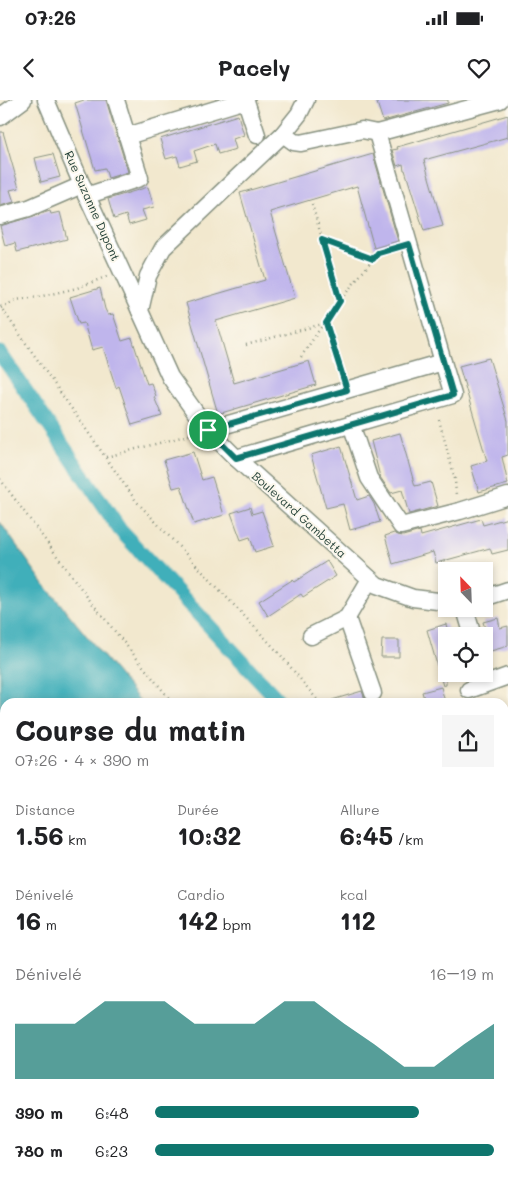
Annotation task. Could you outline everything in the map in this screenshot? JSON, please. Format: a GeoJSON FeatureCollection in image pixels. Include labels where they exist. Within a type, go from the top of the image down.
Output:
{"type":"FeatureCollection","features":[{"type":"Feature","properties":{"kind":"street"},"geometry":{"type":"LineString","coordinates":[[0,116],[23,100]]}},
{"type":"Feature","properties":{"kind":"street","name":"Rue Suzanne Dupont"},"geometry":{"type":"LineString","coordinates":[[46,100],[84,191],[140,311]]}},
{"type":"Feature","properties":{"kind":"street"},"geometry":{"type":"LineString","coordinates":[[0,216],[84,191],[140,178],[116,100]]}},
{"type":"Feature","properties":{"kind":"street"},"geometry":{"type":"LineString","coordinates":[[127,136],[246,100],[257,135]]}},
{"type":"Feature","properties":{"kind":"street"},"geometry":{"type":"LineString","coordinates":[[140,311],[148,276],[163,248],[283,134],[299,114],[306,100]]}},
{"type":"Feature","properties":{"kind":"street"},"geometry":{"type":"LineString","coordinates":[[283,134],[294,142],[301,143],[362,130],[377,133],[482,102],[500,100]]}},
{"type":"Feature","properties":{"kind":"street"},"geometry":{"type":"LineString","coordinates":[[236,458],[453,395],[377,133]]}},
{"type":"Feature","properties":{"kind":"street","name":"Boulevard Gambetta"},"geometry":{"type":"LineString","coordinates":[[140,311],[170,377],[208,430],[236,458],[377,585],[413,598],[438,601]]}},
{"type":"Feature","properties":{"kind":"street"},"geometry":{"type":"LineString","coordinates":[[208,430],[443,362]]}},
{"type":"Feature","properties":{"kind":"street"},"geometry":{"type":"LineString","coordinates":[[351,424],[369,478],[401,526],[460,512],[508,496]]}},
{"type":"Feature","properties":{"kind":"street"},"geometry":{"type":"LineString","coordinates":[[311,636],[347,618],[370,579]]}},
{"type":"Feature","properties":{"kind":"street"},"geometry":{"type":"LineString","coordinates":[[493,595],[508,590]]}},
{"type":"Feature","properties":{"kind":"street"},"geometry":{"type":"LineString","coordinates":[[347,618],[373,693]]}},
{"type":"Feature","properties":{"kind":"street"},"geometry":{"type":"LineString","coordinates":[[493,678],[508,676]]}},
{"type":"Feature","properties":{"kind":"street"},"geometry":{"type":"LineString","coordinates":[[469,690],[480,682]]}},
{"type":"Feature","properties":{"kind":"path"},"geometry":{"type":"LineString","coordinates":[[312,204],[340,301]]}},
{"type":"Feature","properties":{"kind":"path"},"geometry":{"type":"LineString","coordinates":[[322,240],[373,259]]}},
{"type":"Feature","properties":{"kind":"path"},"geometry":{"type":"LineString","coordinates":[[301,357],[340,301],[378,253],[409,244]]}},
{"type":"Feature","properties":{"kind":"path"},"geometry":{"type":"LineString","coordinates":[[121,271],[77,288],[16,300],[1,307],[136,501],[279,653],[316,698]]}},
{"type":"Feature","properties":{"kind":"path"},"geometry":{"type":"LineString","coordinates":[[246,345],[326,323]]}},
{"type":"Feature","properties":{"kind":"path"},"geometry":{"type":"LineString","coordinates":[[326,323],[347,390]]}},
{"type":"Feature","properties":{"kind":"path"},"geometry":{"type":"LineString","coordinates":[[439,420],[455,479],[456,500],[460,512]]}},
{"type":"Feature","properties":{"kind":"path"},"geometry":{"type":"LineString","coordinates":[[106,457],[208,430]]}},
{"type":"Feature","properties":{"kind":"path"},"geometry":{"type":"LineString","coordinates":[[0,479],[88,598],[169,698]]}},
{"type":"Feature","properties":{"kind":"water"},"geometry":{"type":"Polygon","coordinates":[[[0,522],[44,584],[138,698],[0,698],[0,522]]]}},
{"type":"Feature","properties":{"kind":"building"},"geometry":{"type":"Polygon","coordinates":[[[84,100],[106,100],[128,172],[108,178],[105,168],[95,170],[75,103],[84,100]]]}},
{"type":"Feature","properties":{"kind":"building"},"geometry":{"type":"Polygon","coordinates":[[[376,100],[448,100],[448,103],[383,121],[376,100]]]}},
{"type":"Feature","properties":{"kind":"building"},"geometry":{"type":"Polygon","coordinates":[[[238,115],[244,135],[233,139],[236,149],[218,154],[215,144],[194,151],[197,161],[180,166],[177,156],[166,159],[160,139],[238,115]]]}},
{"type":"Feature","properties":{"kind":"building"},"geometry":{"type":"Polygon","coordinates":[[[508,115],[508,137],[424,160],[443,226],[424,231],[403,164],[397,166],[392,150],[508,115]]]}},
{"type":"Feature","properties":{"kind":"building"},"geometry":{"type":"Polygon","coordinates":[[[0,132],[3,132],[19,188],[10,190],[14,202],[0,206],[0,132]]]}},
{"type":"Feature","properties":{"kind":"building"},"geometry":{"type":"Polygon","coordinates":[[[53,154],[60,177],[41,182],[35,158],[53,154]]]}},
{"type":"Feature","properties":{"kind":"building"},"geometry":{"type":"Polygon","coordinates":[[[373,154],[398,241],[374,248],[357,186],[270,212],[295,298],[216,321],[234,383],[309,361],[316,385],[218,414],[186,303],[265,280],[240,193],[373,154]]]}},
{"type":"Feature","properties":{"kind":"building"},"geometry":{"type":"Polygon","coordinates":[[[148,187],[154,207],[142,210],[146,220],[129,225],[126,215],[114,219],[108,199],[148,187]]]}},
{"type":"Feature","properties":{"kind":"building"},"geometry":{"type":"Polygon","coordinates":[[[50,211],[51,214],[60,212],[67,239],[17,252],[15,243],[5,246],[0,226],[50,211]]]}},
{"type":"Feature","properties":{"kind":"building"},"geometry":{"type":"Polygon","coordinates":[[[100,288],[105,309],[108,315],[113,314],[122,341],[132,338],[147,384],[151,383],[156,396],[154,397],[162,416],[132,425],[119,386],[116,388],[103,347],[92,350],[84,323],[79,324],[70,297],[100,288]]]}},
{"type":"Feature","properties":{"kind":"building"},"geometry":{"type":"Polygon","coordinates":[[[489,358],[508,421],[508,455],[502,457],[508,484],[479,492],[471,466],[487,461],[459,366],[489,358]]]}},
{"type":"Feature","properties":{"kind":"building"},"geometry":{"type":"Polygon","coordinates":[[[400,433],[415,486],[431,482],[438,506],[409,514],[402,490],[391,493],[380,477],[371,441],[400,433]]]}},
{"type":"Feature","properties":{"kind":"building"},"geometry":{"type":"Polygon","coordinates":[[[341,446],[357,500],[369,496],[380,522],[350,530],[343,504],[326,508],[311,455],[341,446]]]}},
{"type":"Feature","properties":{"kind":"building"},"geometry":{"type":"Polygon","coordinates":[[[193,452],[202,480],[212,477],[224,515],[194,524],[181,486],[173,488],[164,460],[193,452]]]}},
{"type":"Feature","properties":{"kind":"building"},"geometry":{"type":"Polygon","coordinates":[[[250,507],[252,514],[262,511],[274,546],[255,552],[250,537],[241,540],[231,513],[250,507]]]}},
{"type":"Feature","properties":{"kind":"building"},"geometry":{"type":"Polygon","coordinates":[[[508,518],[508,550],[492,554],[490,548],[436,563],[433,552],[393,564],[385,536],[394,533],[403,536],[420,531],[421,536],[481,519],[483,525],[508,518]]]}},
{"type":"Feature","properties":{"kind":"building"},"geometry":{"type":"Polygon","coordinates":[[[327,561],[336,576],[303,597],[301,594],[268,616],[259,601],[327,561]]]}},
{"type":"Feature","properties":{"kind":"building"},"geometry":{"type":"Polygon","coordinates":[[[498,618],[500,628],[508,626],[508,646],[493,650],[493,627],[484,627],[483,622],[498,618]]]}},
{"type":"Feature","properties":{"kind":"building"},"geometry":{"type":"Polygon","coordinates":[[[446,624],[447,627],[438,627],[438,668],[427,630],[446,624]]]}},
{"type":"Feature","properties":{"kind":"building"},"geometry":{"type":"Polygon","coordinates":[[[382,640],[399,640],[399,657],[381,657],[382,640]]]}},
{"type":"Feature","properties":{"kind":"building"},"geometry":{"type":"Polygon","coordinates":[[[441,687],[444,698],[424,698],[422,692],[441,687]]]}},
{"type":"Feature","properties":{"kind":"building"},"geometry":{"type":"Polygon","coordinates":[[[362,691],[365,698],[339,698],[362,691]]]}},
{"type":"Feature","properties":{"kind":"waterway"},"geometry":{"type":"LineString","coordinates":[[0,353],[120,530],[276,698]]}},
{"type":"Feature","properties":{"kind":"route"},"geometry":{"type":"LineString","coordinates":[[322,240],[373,259],[378,253],[409,244],[453,395],[236,458],[208,430],[347,390],[326,323],[340,301],[322,240]]}}]}
